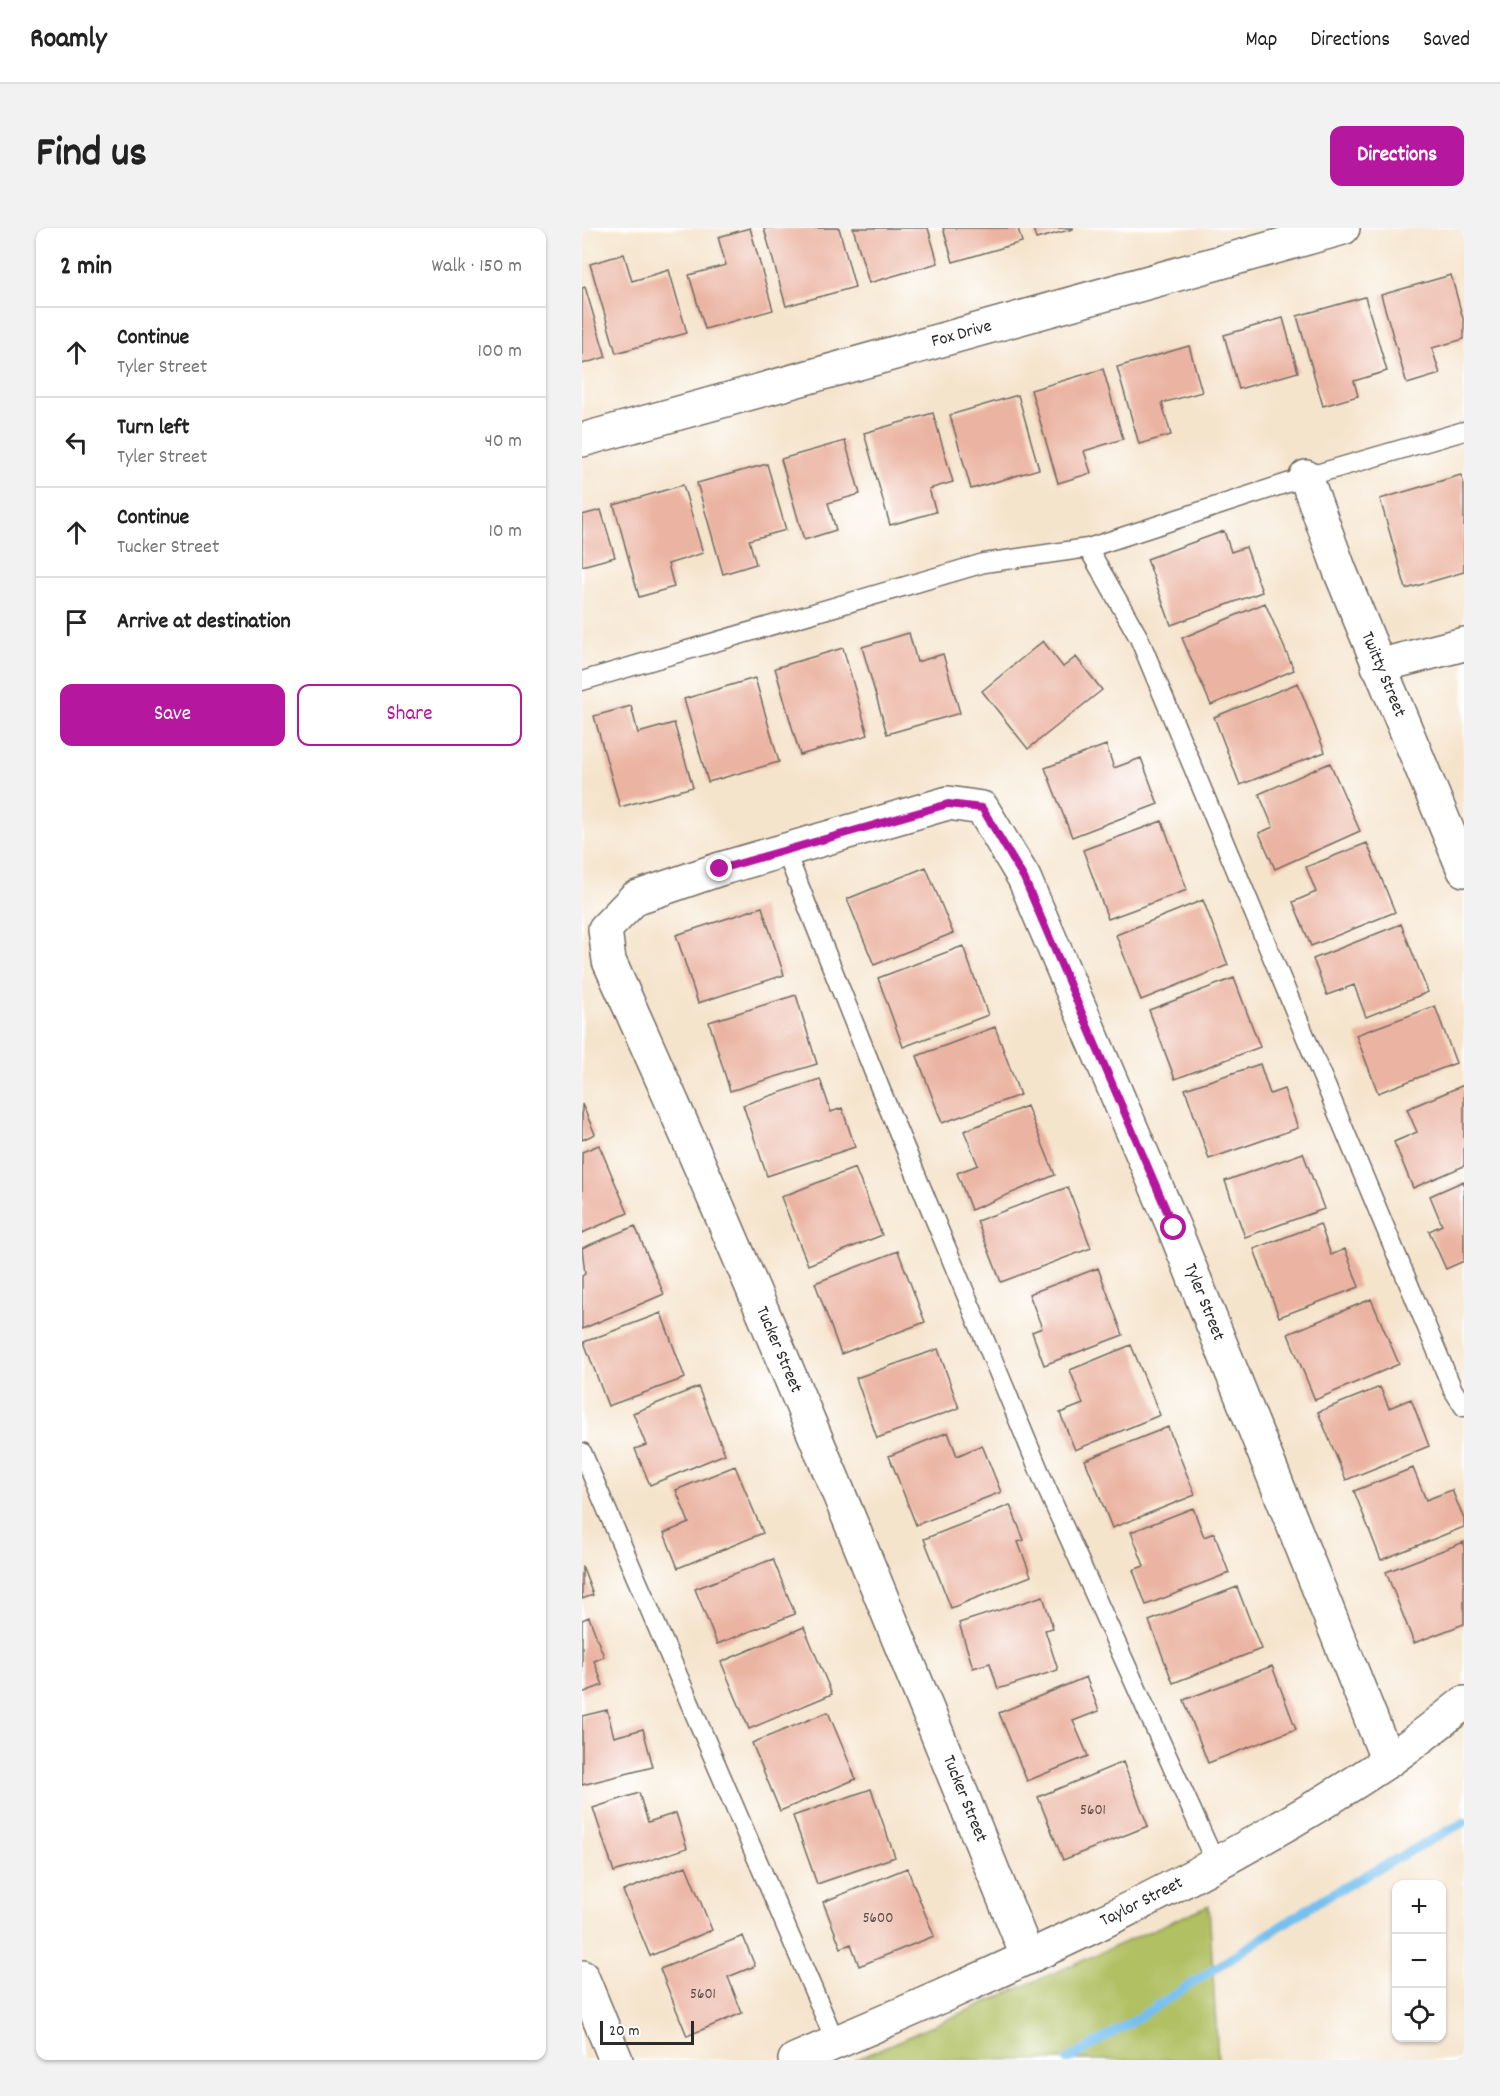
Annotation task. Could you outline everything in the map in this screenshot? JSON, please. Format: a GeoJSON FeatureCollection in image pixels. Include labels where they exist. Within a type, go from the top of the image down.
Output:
{"type":"FeatureCollection","features":[{"type":"Feature","properties":{"kind":"street","name":"Fox Drive"},"geometry":{"type":"LineString","coordinates":[[582,440],[1343,228]]}},
{"type":"Feature","properties":{"kind":"street","name":"Twitty Street"},"geometry":{"type":"LineString","coordinates":[[1306,477],[1378,666],[1464,870]]}},
{"type":"Feature","properties":{"kind":"street"},"geometry":{"type":"LineString","coordinates":[[1378,666],[1464,644]]}},
{"type":"Feature","properties":{"kind":"street","name":"Tyler Street"},"geometry":{"type":"LineString","coordinates":[[785,850],[948,804],[982,808],[1024,878],[1169,1217],[1388,1761]]}},
{"type":"Feature","properties":{"kind":"street","name":"Tucker Street"},"geometry":{"type":"LineString","coordinates":[[785,850],[635,898],[605,929],[609,961],[707,1179],[904,1652],[1028,1958]]}},
{"type":"Feature","properties":{"kind":"street","name":"Taylor Street"},"geometry":{"type":"LineString","coordinates":[[795,2060],[1028,1958],[1216,1864],[1388,1761],[1464,1703]]}},
{"type":"Feature","properties":{"kind":"street"},"geometry":{"type":"LineString","coordinates":[[582,1977],[616,2060]]}},
{"type":"Feature","properties":{"kind":"lane"},"geometry":{"type":"LineString","coordinates":[[582,681],[984,563],[1088,548],[1306,477],[1464,431]]}},
{"type":"Feature","properties":{"kind":"lane"},"geometry":{"type":"LineString","coordinates":[[1088,548],[1138,638],[1316,1066],[1454,1390],[1464,1407]]}},
{"type":"Feature","properties":{"kind":"lane"},"geometry":{"type":"LineString","coordinates":[[785,850],[880,1088],[1046,1487],[1216,1864]]}},
{"type":"Feature","properties":{"kind":"lane"},"geometry":{"type":"LineString","coordinates":[[582,1452],[836,2043]]}},
{"type":"Feature","properties":{"kind":"green space"},"geometry":{"type":"Polygon","coordinates":[[[1209,1905],[1218,2060],[855,2060],[1209,1905]]]}},
{"type":"Feature","properties":{"kind":"building"},"geometry":{"type":"Polygon","coordinates":[[[750,228],[773,310],[705,329],[689,275],[726,265],[718,237],[750,228]]]}},
{"type":"Feature","properties":{"kind":"building"},"geometry":{"type":"Polygon","coordinates":[[[764,228],[839,228],[855,287],[786,306],[764,228]]]}},
{"type":"Feature","properties":{"kind":"building"},"geometry":{"type":"Polygon","coordinates":[[[853,228],[928,228],[938,263],[869,283],[853,228]]]}},
{"type":"Feature","properties":{"kind":"building"},"geometry":{"type":"Polygon","coordinates":[[[943,228],[1018,228],[1022,242],[953,262],[943,228]]]}},
{"type":"Feature","properties":{"kind":"building"},"geometry":{"type":"Polygon","coordinates":[[[1033,228],[1073,228],[1073,229],[1036,239],[1033,228]]]}},
{"type":"Feature","properties":{"kind":"building"},"geometry":{"type":"Polygon","coordinates":[[[624,254],[632,281],[669,270],[687,333],[616,353],[590,264],[624,254]]]}},
{"type":"Feature","properties":{"kind":"building"},"geometry":{"type":"Polygon","coordinates":[[[1451,275],[1464,322],[1464,339],[1432,348],[1440,374],[1407,384],[1381,295],[1451,275]]]}},
{"type":"Feature","properties":{"kind":"building"},"geometry":{"type":"Polygon","coordinates":[[[585,287],[606,357],[582,364],[582,288],[585,287]]]}},
{"type":"Feature","properties":{"kind":"building"},"geometry":{"type":"Polygon","coordinates":[[[1365,297],[1387,371],[1354,381],[1358,396],[1323,406],[1297,316],[1365,297]]]}},
{"type":"Feature","properties":{"kind":"building"},"geometry":{"type":"Polygon","coordinates":[[[1283,318],[1298,372],[1239,389],[1224,335],[1283,318]]]}},
{"type":"Feature","properties":{"kind":"building"},"geometry":{"type":"Polygon","coordinates":[[[1189,346],[1202,392],[1162,403],[1171,435],[1139,444],[1117,367],[1189,346]]]}},
{"type":"Feature","properties":{"kind":"building"},"geometry":{"type":"Polygon","coordinates":[[[1103,369],[1123,439],[1084,451],[1091,473],[1058,483],[1031,390],[1103,369]]]}},
{"type":"Feature","properties":{"kind":"building"},"geometry":{"type":"Polygon","coordinates":[[[1018,395],[1039,469],[971,489],[950,415],[1018,395]]]}},
{"type":"Feature","properties":{"kind":"building"},"geometry":{"type":"Polygon","coordinates":[[[933,413],[953,482],[929,489],[936,512],[890,525],[864,433],[933,413]]]}},
{"type":"Feature","properties":{"kind":"building"},"geometry":{"type":"Polygon","coordinates":[[[845,441],[860,494],[828,503],[836,530],[804,540],[781,459],[845,441]]]}},
{"type":"Feature","properties":{"kind":"building"},"geometry":{"type":"Polygon","coordinates":[[[767,464],[786,530],[749,540],[756,564],[723,574],[697,483],[767,464]]]}},
{"type":"Feature","properties":{"kind":"building"},"geometry":{"type":"Polygon","coordinates":[[[1461,475],[1464,484],[1464,572],[1406,589],[1380,499],[1461,475]]]}},
{"type":"Feature","properties":{"kind":"building"},"geometry":{"type":"Polygon","coordinates":[[[683,485],[703,553],[668,564],[674,587],[639,597],[614,505],[683,485]]]}},
{"type":"Feature","properties":{"kind":"building"},"geometry":{"type":"Polygon","coordinates":[[[601,510],[615,557],[582,566],[582,515],[601,510]]]}},
{"type":"Feature","properties":{"kind":"building"},"geometry":{"type":"Polygon","coordinates":[[[1224,531],[1231,552],[1246,547],[1262,592],[1171,625],[1147,559],[1224,531]]]}},
{"type":"Feature","properties":{"kind":"building"},"geometry":{"type":"Polygon","coordinates":[[[1265,603],[1294,670],[1211,705],[1182,638],[1265,603]]]}},
{"type":"Feature","properties":{"kind":"building"},"geometry":{"type":"Polygon","coordinates":[[[909,633],[917,662],[943,654],[960,713],[887,734],[862,647],[909,633]]]}},
{"type":"Feature","properties":{"kind":"building"},"geometry":{"type":"Polygon","coordinates":[[[1043,641],[1063,667],[1076,657],[1102,690],[1028,749],[982,691],[1043,641]]]}},
{"type":"Feature","properties":{"kind":"building"},"geometry":{"type":"Polygon","coordinates":[[[843,648],[868,735],[800,755],[775,668],[843,648]]]}},
{"type":"Feature","properties":{"kind":"building"},"geometry":{"type":"Polygon","coordinates":[[[755,678],[779,762],[708,782],[684,699],[755,678]]]}},
{"type":"Feature","properties":{"kind":"building"},"geometry":{"type":"Polygon","coordinates":[[[1298,683],[1325,752],[1240,785],[1214,717],[1298,683]]]}},
{"type":"Feature","properties":{"kind":"building"},"geometry":{"type":"Polygon","coordinates":[[[631,706],[638,733],[674,723],[693,787],[620,807],[594,716],[631,706]]]}},
{"type":"Feature","properties":{"kind":"building"},"geometry":{"type":"Polygon","coordinates":[[[1106,745],[1114,768],[1141,758],[1158,804],[1072,837],[1045,768],[1106,745]]]}},
{"type":"Feature","properties":{"kind":"building"},"geometry":{"type":"Polygon","coordinates":[[[1330,763],[1360,831],[1275,869],[1259,833],[1273,827],[1259,794],[1330,763]]]}},
{"type":"Feature","properties":{"kind":"building"},"geometry":{"type":"Polygon","coordinates":[[[1162,821],[1187,890],[1108,919],[1083,850],[1162,821]]]}},
{"type":"Feature","properties":{"kind":"building"},"geometry":{"type":"Polygon","coordinates":[[[1367,843],[1395,912],[1311,946],[1293,902],[1316,892],[1306,867],[1367,843]]]}},
{"type":"Feature","properties":{"kind":"building"},"geometry":{"type":"Polygon","coordinates":[[[926,867],[953,933],[874,965],[847,899],[926,867]]]}},
{"type":"Feature","properties":{"kind":"building"},"geometry":{"type":"Polygon","coordinates":[[[1203,900],[1228,965],[1141,1000],[1116,935],[1203,900]]]}},
{"type":"Feature","properties":{"kind":"building"},"geometry":{"type":"Polygon","coordinates":[[[762,907],[784,975],[698,1003],[676,935],[762,907]]]}},
{"type":"Feature","properties":{"kind":"building"},"geometry":{"type":"Polygon","coordinates":[[[1401,924],[1428,992],[1366,1017],[1354,985],[1327,995],[1313,959],[1401,924]]]}},
{"type":"Feature","properties":{"kind":"building"},"geometry":{"type":"Polygon","coordinates":[[[963,946],[988,1015],[903,1047],[878,978],[963,946]]]}},
{"type":"Feature","properties":{"kind":"building"},"geometry":{"type":"Polygon","coordinates":[[[1234,978],[1260,1047],[1175,1079],[1149,1010],[1234,978]]]}},
{"type":"Feature","properties":{"kind":"building"},"geometry":{"type":"Polygon","coordinates":[[[796,995],[817,1064],[730,1091],[709,1022],[796,995]]]}},
{"type":"Feature","properties":{"kind":"building"},"geometry":{"type":"Polygon","coordinates":[[[1435,1006],[1456,1063],[1378,1093],[1356,1035],[1435,1006]]]}},
{"type":"Feature","properties":{"kind":"building"},"geometry":{"type":"Polygon","coordinates":[[[995,1027],[1020,1095],[942,1123],[917,1056],[995,1027]]]}},
{"type":"Feature","properties":{"kind":"building"},"geometry":{"type":"Polygon","coordinates":[[[1260,1064],[1270,1094],[1284,1089],[1298,1128],[1209,1159],[1185,1089],[1260,1064]]]}},
{"type":"Feature","properties":{"kind":"building"},"geometry":{"type":"Polygon","coordinates":[[[820,1079],[831,1112],[842,1108],[855,1147],[767,1176],[743,1105],[820,1079]]]}},
{"type":"Feature","properties":{"kind":"building"},"geometry":{"type":"Polygon","coordinates":[[[1464,1085],[1464,1166],[1413,1188],[1394,1142],[1417,1132],[1407,1109],[1464,1085]]]}},
{"type":"Feature","properties":{"kind":"building"},"geometry":{"type":"Polygon","coordinates":[[[582,1104],[595,1134],[582,1140],[582,1104]]]}},
{"type":"Feature","properties":{"kind":"building"},"geometry":{"type":"Polygon","coordinates":[[[1027,1106],[1055,1175],[971,1210],[957,1173],[978,1165],[964,1131],[1027,1106]]]}},
{"type":"Feature","properties":{"kind":"building"},"geometry":{"type":"Polygon","coordinates":[[[599,1145],[628,1213],[582,1233],[582,1152],[599,1145]]]}},
{"type":"Feature","properties":{"kind":"building"},"geometry":{"type":"Polygon","coordinates":[[[1303,1153],[1324,1209],[1245,1237],[1225,1181],[1303,1153]]]}},
{"type":"Feature","properties":{"kind":"building"},"geometry":{"type":"Polygon","coordinates":[[[855,1168],[882,1235],[808,1265],[781,1197],[855,1168]]]}},
{"type":"Feature","properties":{"kind":"building"},"geometry":{"type":"Polygon","coordinates":[[[1464,1181],[1464,1261],[1446,1269],[1429,1231],[1442,1225],[1430,1196],[1464,1181]]]}},
{"type":"Feature","properties":{"kind":"building"},"geometry":{"type":"Polygon","coordinates":[[[1068,1187],[1091,1248],[1001,1282],[977,1221],[1068,1187]]]}},
{"type":"Feature","properties":{"kind":"building"},"geometry":{"type":"Polygon","coordinates":[[[1320,1224],[1331,1255],[1345,1249],[1359,1287],[1279,1317],[1254,1249],[1320,1224]]]}},
{"type":"Feature","properties":{"kind":"building"},"geometry":{"type":"Polygon","coordinates":[[[635,1226],[664,1294],[582,1329],[582,1276],[585,1274],[582,1248],[635,1226]]]}},
{"type":"Feature","properties":{"kind":"building"},"geometry":{"type":"Polygon","coordinates":[[[898,1251],[925,1322],[841,1354],[815,1283],[898,1251]]]}},
{"type":"Feature","properties":{"kind":"building"},"geometry":{"type":"Polygon","coordinates":[[[1098,1268],[1123,1335],[1044,1365],[1032,1332],[1042,1328],[1029,1294],[1098,1268]]]}},
{"type":"Feature","properties":{"kind":"building"},"geometry":{"type":"Polygon","coordinates":[[[1371,1299],[1399,1364],[1315,1400],[1288,1334],[1371,1299]]]}},
{"type":"Feature","properties":{"kind":"building"},"geometry":{"type":"Polygon","coordinates":[[[661,1313],[685,1378],[608,1406],[584,1342],[661,1313]]]}},
{"type":"Feature","properties":{"kind":"building"},"geometry":{"type":"Polygon","coordinates":[[[1131,1345],[1160,1415],[1075,1450],[1060,1413],[1083,1404],[1070,1370],[1131,1345]]]}},
{"type":"Feature","properties":{"kind":"building"},"geometry":{"type":"Polygon","coordinates":[[[938,1349],[959,1408],[877,1438],[856,1378],[938,1349]]]}},
{"type":"Feature","properties":{"kind":"building"},"geometry":{"type":"Polygon","coordinates":[[[698,1387],[725,1454],[650,1485],[635,1449],[646,1445],[633,1413],[698,1387]]]}},
{"type":"Feature","properties":{"kind":"building"},"geometry":{"type":"Polygon","coordinates":[[[1380,1387],[1389,1408],[1411,1399],[1429,1446],[1346,1480],[1318,1412],[1380,1387]]]}},
{"type":"Feature","properties":{"kind":"building"},"geometry":{"type":"Polygon","coordinates":[[[1168,1427],[1195,1495],[1112,1528],[1085,1460],[1168,1427]]]}},
{"type":"Feature","properties":{"kind":"building"},"geometry":{"type":"Polygon","coordinates":[[[948,1432],[957,1456],[982,1445],[1001,1492],[916,1525],[889,1456],[948,1432]]]}},
{"type":"Feature","properties":{"kind":"building"},"geometry":{"type":"Polygon","coordinates":[[[735,1466],[763,1533],[678,1568],[664,1533],[689,1523],[676,1490],[735,1466]]]}},
{"type":"Feature","properties":{"kind":"building"},"geometry":{"type":"Polygon","coordinates":[[[1413,1468],[1426,1500],[1452,1490],[1464,1519],[1464,1527],[1381,1560],[1354,1491],[1413,1468]]]}},
{"type":"Feature","properties":{"kind":"building"},"geometry":{"type":"Polygon","coordinates":[[[1010,1505],[1024,1540],[1018,1542],[1031,1576],[951,1608],[924,1539],[1010,1505]]]}},
{"type":"Feature","properties":{"kind":"building"},"geometry":{"type":"Polygon","coordinates":[[[1193,1508],[1204,1537],[1214,1533],[1229,1573],[1146,1605],[1133,1570],[1144,1566],[1131,1532],[1193,1508]]]}},
{"type":"Feature","properties":{"kind":"building"},"geometry":{"type":"Polygon","coordinates":[[[1464,1542],[1464,1624],[1414,1643],[1386,1572],[1464,1542]]]}},
{"type":"Feature","properties":{"kind":"building"},"geometry":{"type":"Polygon","coordinates":[[[773,1559],[795,1614],[717,1644],[695,1589],[773,1559]]]}},
{"type":"Feature","properties":{"kind":"building"},"geometry":{"type":"Polygon","coordinates":[[[582,1566],[593,1595],[582,1599],[582,1566]]]}},
{"type":"Feature","properties":{"kind":"building"},"geometry":{"type":"Polygon","coordinates":[[[1237,1587],[1261,1649],[1173,1683],[1149,1621],[1237,1587]]]}},
{"type":"Feature","properties":{"kind":"building"},"geometry":{"type":"Polygon","coordinates":[[[1043,1596],[1053,1628],[1045,1630],[1058,1670],[998,1689],[990,1663],[973,1668],[959,1623],[1043,1596]]]}},
{"type":"Feature","properties":{"kind":"building"},"geometry":{"type":"Polygon","coordinates":[[[589,1617],[604,1657],[594,1661],[603,1685],[582,1693],[582,1620],[589,1617]]]}},
{"type":"Feature","properties":{"kind":"building"},"geometry":{"type":"Polygon","coordinates":[[[804,1627],[832,1694],[749,1729],[721,1662],[804,1627]]]}},
{"type":"Feature","properties":{"kind":"building"},"geometry":{"type":"Polygon","coordinates":[[[1272,1666],[1296,1729],[1208,1763],[1184,1700],[1272,1666]]]}},
{"type":"Feature","properties":{"kind":"building"},"geometry":{"type":"Polygon","coordinates":[[[1086,1677],[1099,1711],[1073,1721],[1088,1756],[1027,1781],[999,1713],[1086,1677]]]}},
{"type":"Feature","properties":{"kind":"building"},"geometry":{"type":"Polygon","coordinates":[[[607,1710],[614,1737],[643,1729],[653,1767],[582,1785],[582,1716],[607,1710]]]}},
{"type":"Feature","properties":{"kind":"building"},"geometry":{"type":"Polygon","coordinates":[[[828,1712],[856,1779],[780,1811],[752,1743],[828,1712]]]}},
{"type":"Feature","properties":{"kind":"building"},"geometry":{"type":"Polygon","coordinates":[[[1123,1762],[1148,1826],[1063,1860],[1038,1797],[1123,1762]]]}},
{"type":"Feature","properties":{"kind":"building"},"geometry":{"type":"Polygon","coordinates":[[[871,1789],[895,1857],[817,1884],[793,1816],[871,1789]]]}},
{"type":"Feature","properties":{"kind":"building"},"geometry":{"type":"Polygon","coordinates":[[[639,1793],[648,1822],[676,1813],[687,1848],[614,1872],[593,1808],[639,1793]]]}},
{"type":"Feature","properties":{"kind":"building"},"geometry":{"type":"Polygon","coordinates":[[[686,1866],[712,1930],[650,1956],[623,1891],[686,1866]]]}},
{"type":"Feature","properties":{"kind":"building"},"geometry":{"type":"Polygon","coordinates":[[[907,1868],[934,1936],[859,1966],[851,1944],[841,1948],[823,1902],[907,1868]]]}},
{"type":"Feature","properties":{"kind":"building"},"geometry":{"type":"Polygon","coordinates":[[[743,1936],[755,1966],[728,1977],[742,2013],[687,2036],[660,1969],[743,1936]]]}},
{"type":"Feature","properties":{"kind":"waterway"},"geometry":{"type":"LineString","coordinates":[[1067,2060],[1132,2022],[1324,1898],[1464,1822]]}},
{"type":"Feature","properties":{"kind":"route"},"geometry":{"type":"LineString","coordinates":[[720,869],[948,804],[982,808],[1024,878],[1174,1228]]}}]}
